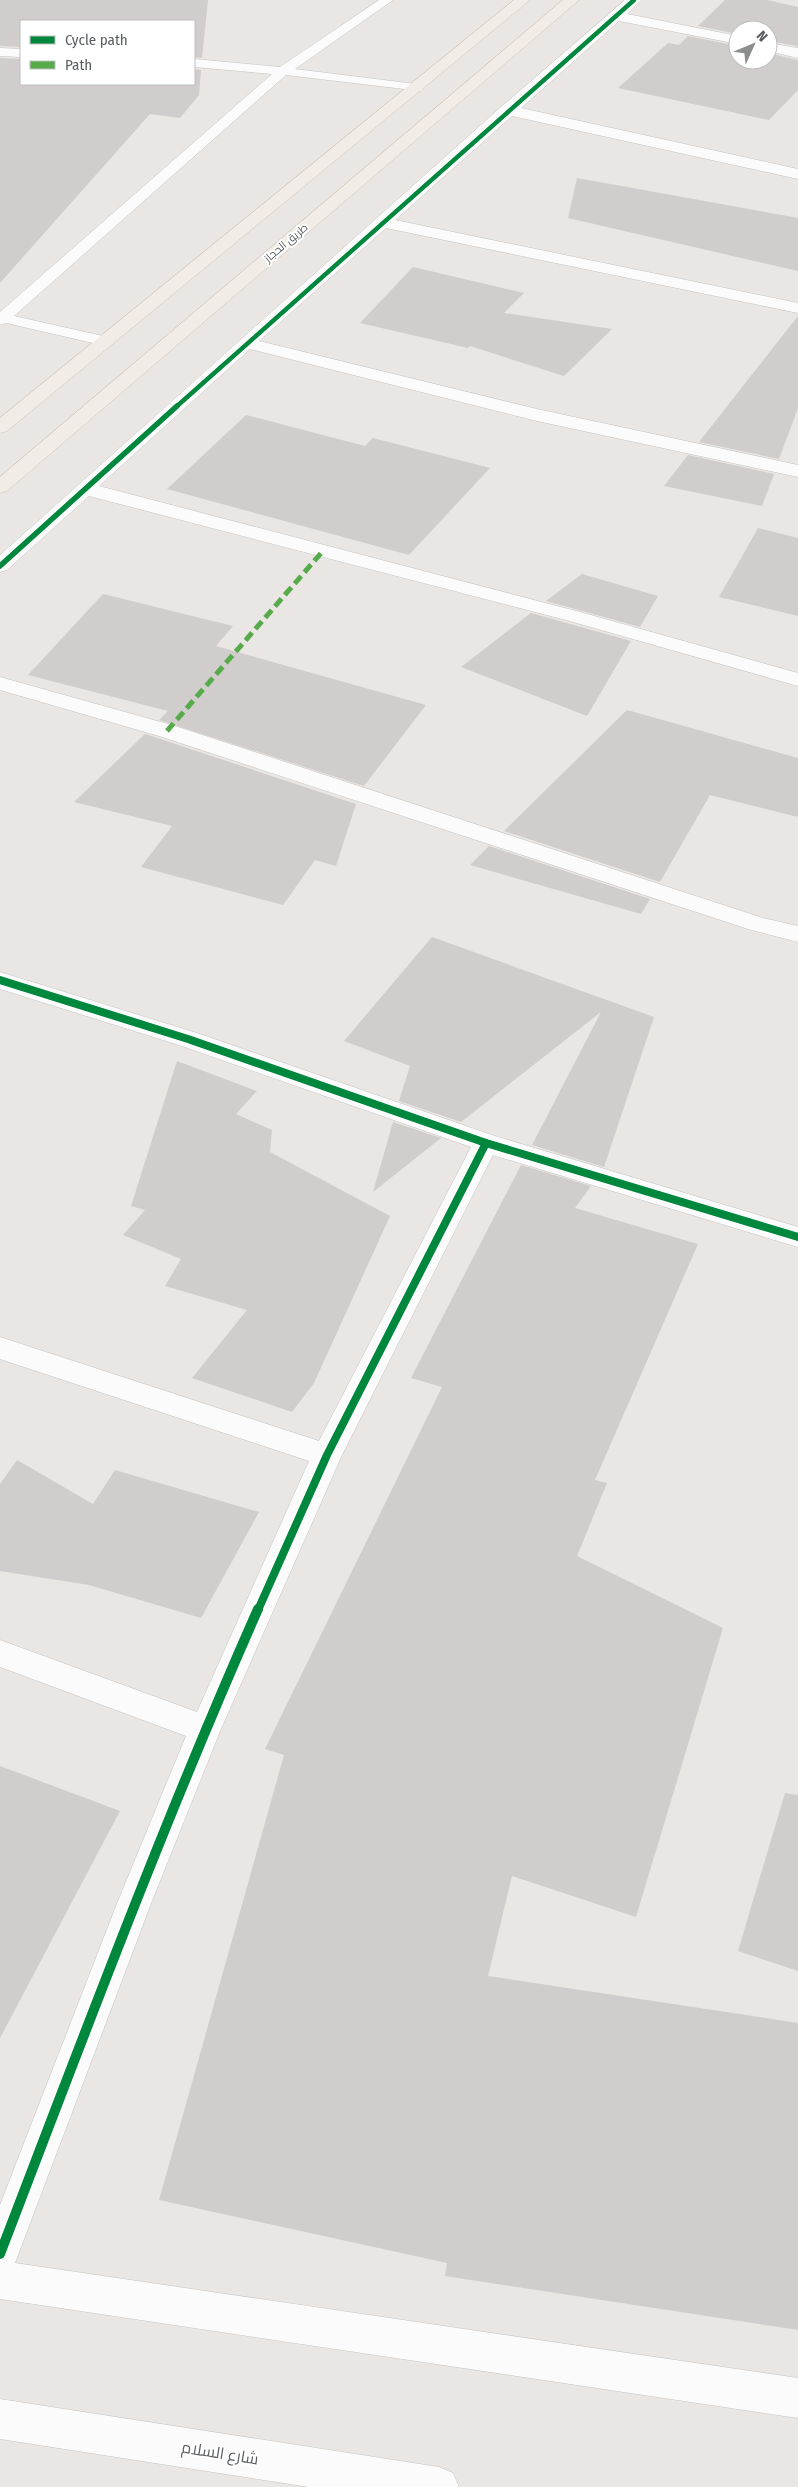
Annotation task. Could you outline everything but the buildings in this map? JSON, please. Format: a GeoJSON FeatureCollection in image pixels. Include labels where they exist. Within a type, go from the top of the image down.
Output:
{"type":"FeatureCollection","features":[{"type":"Feature","properties":{"kind":"main road"},"geometry":{"type":"LineString","coordinates":[[0,427],[523,0]]}},
{"type":"Feature","properties":{"kind":"main road","name":"طريق الحجاز"},"geometry":{"type":"LineString","coordinates":[[0,487],[572,0]]}},
{"type":"Feature","properties":{"kind":"street"},"geometry":{"type":"LineString","coordinates":[[0,566],[246,343],[634,0]]}},
{"type":"Feature","properties":{"kind":"street"},"geometry":{"type":"LineString","coordinates":[[616,16],[728,38]]}},
{"type":"Feature","properties":{"kind":"street"},"geometry":{"type":"LineString","coordinates":[[778,48],[798,53]]}},
{"type":"Feature","properties":{"kind":"street"},"geometry":{"type":"LineString","coordinates":[[508,110],[798,174]]}},
{"type":"Feature","properties":{"kind":"street"},"geometry":{"type":"LineString","coordinates":[[384,223],[798,308]]}},
{"type":"Feature","properties":{"kind":"street"},"geometry":{"type":"LineString","coordinates":[[246,343],[538,415],[798,471]]}},
{"type":"Feature","properties":{"kind":"street"},"geometry":{"type":"LineString","coordinates":[[86,489],[574,616],[798,680]]}},
{"type":"Feature","properties":{"kind":"street"},"geometry":{"type":"LineString","coordinates":[[0,683],[167,731],[757,924],[798,934]]}},
{"type":"Feature","properties":{"kind":"street"},"geometry":{"type":"LineString","coordinates":[[0,980],[188,1038],[486,1143],[798,1237]]}},
{"type":"Feature","properties":{"kind":"street"},"geometry":{"type":"LineString","coordinates":[[0,2254],[135,1901],[205,1729],[328,1455],[486,1143]]}},
{"type":"Feature","properties":{"kind":"street"},"geometry":{"type":"LineString","coordinates":[[0,1348],[328,1455]]}},
{"type":"Feature","properties":{"kind":"street"},"geometry":{"type":"LineString","coordinates":[[0,1653],[205,1729]]}},
{"type":"Feature","properties":{"kind":"street"},"geometry":{"type":"LineString","coordinates":[[0,2280],[798,2398]]}},
{"type":"Feature","properties":{"kind":"street","name":"شارع السلام"},"geometry":{"type":"LineString","coordinates":[[0,2418],[439,2487]]}},
{"type":"Feature","properties":{"kind":"lane"},"geometry":{"type":"LineString","coordinates":[[1,318],[283,71],[387,0]]}},
{"type":"Feature","properties":{"kind":"lane"},"geometry":{"type":"LineString","coordinates":[[0,52],[20,53]]}},
{"type":"Feature","properties":{"kind":"lane"},"geometry":{"type":"LineString","coordinates":[[195,63],[283,71],[416,88]]}},
{"type":"Feature","properties":{"kind":"lane"},"geometry":{"type":"LineString","coordinates":[[1,318],[106,341]]}},
{"type":"Feature","properties":{"kind":"marked path"},"geometry":{"type":"LineString","coordinates":[[167,731],[322,552]]}},
{"type":"Feature","properties":{"kind":"cycle path"},"geometry":{"type":"LineString","coordinates":[[0,566],[246,343],[634,0]]}},
{"type":"Feature","properties":{"kind":"cycle path"},"geometry":{"type":"LineString","coordinates":[[0,980],[188,1039],[486,1143],[798,1237]]}},
{"type":"Feature","properties":{"kind":"cycle path"},"geometry":{"type":"LineString","coordinates":[[0,2254],[135,1901],[205,1729],[327,1455],[486,1143]]}}]}
